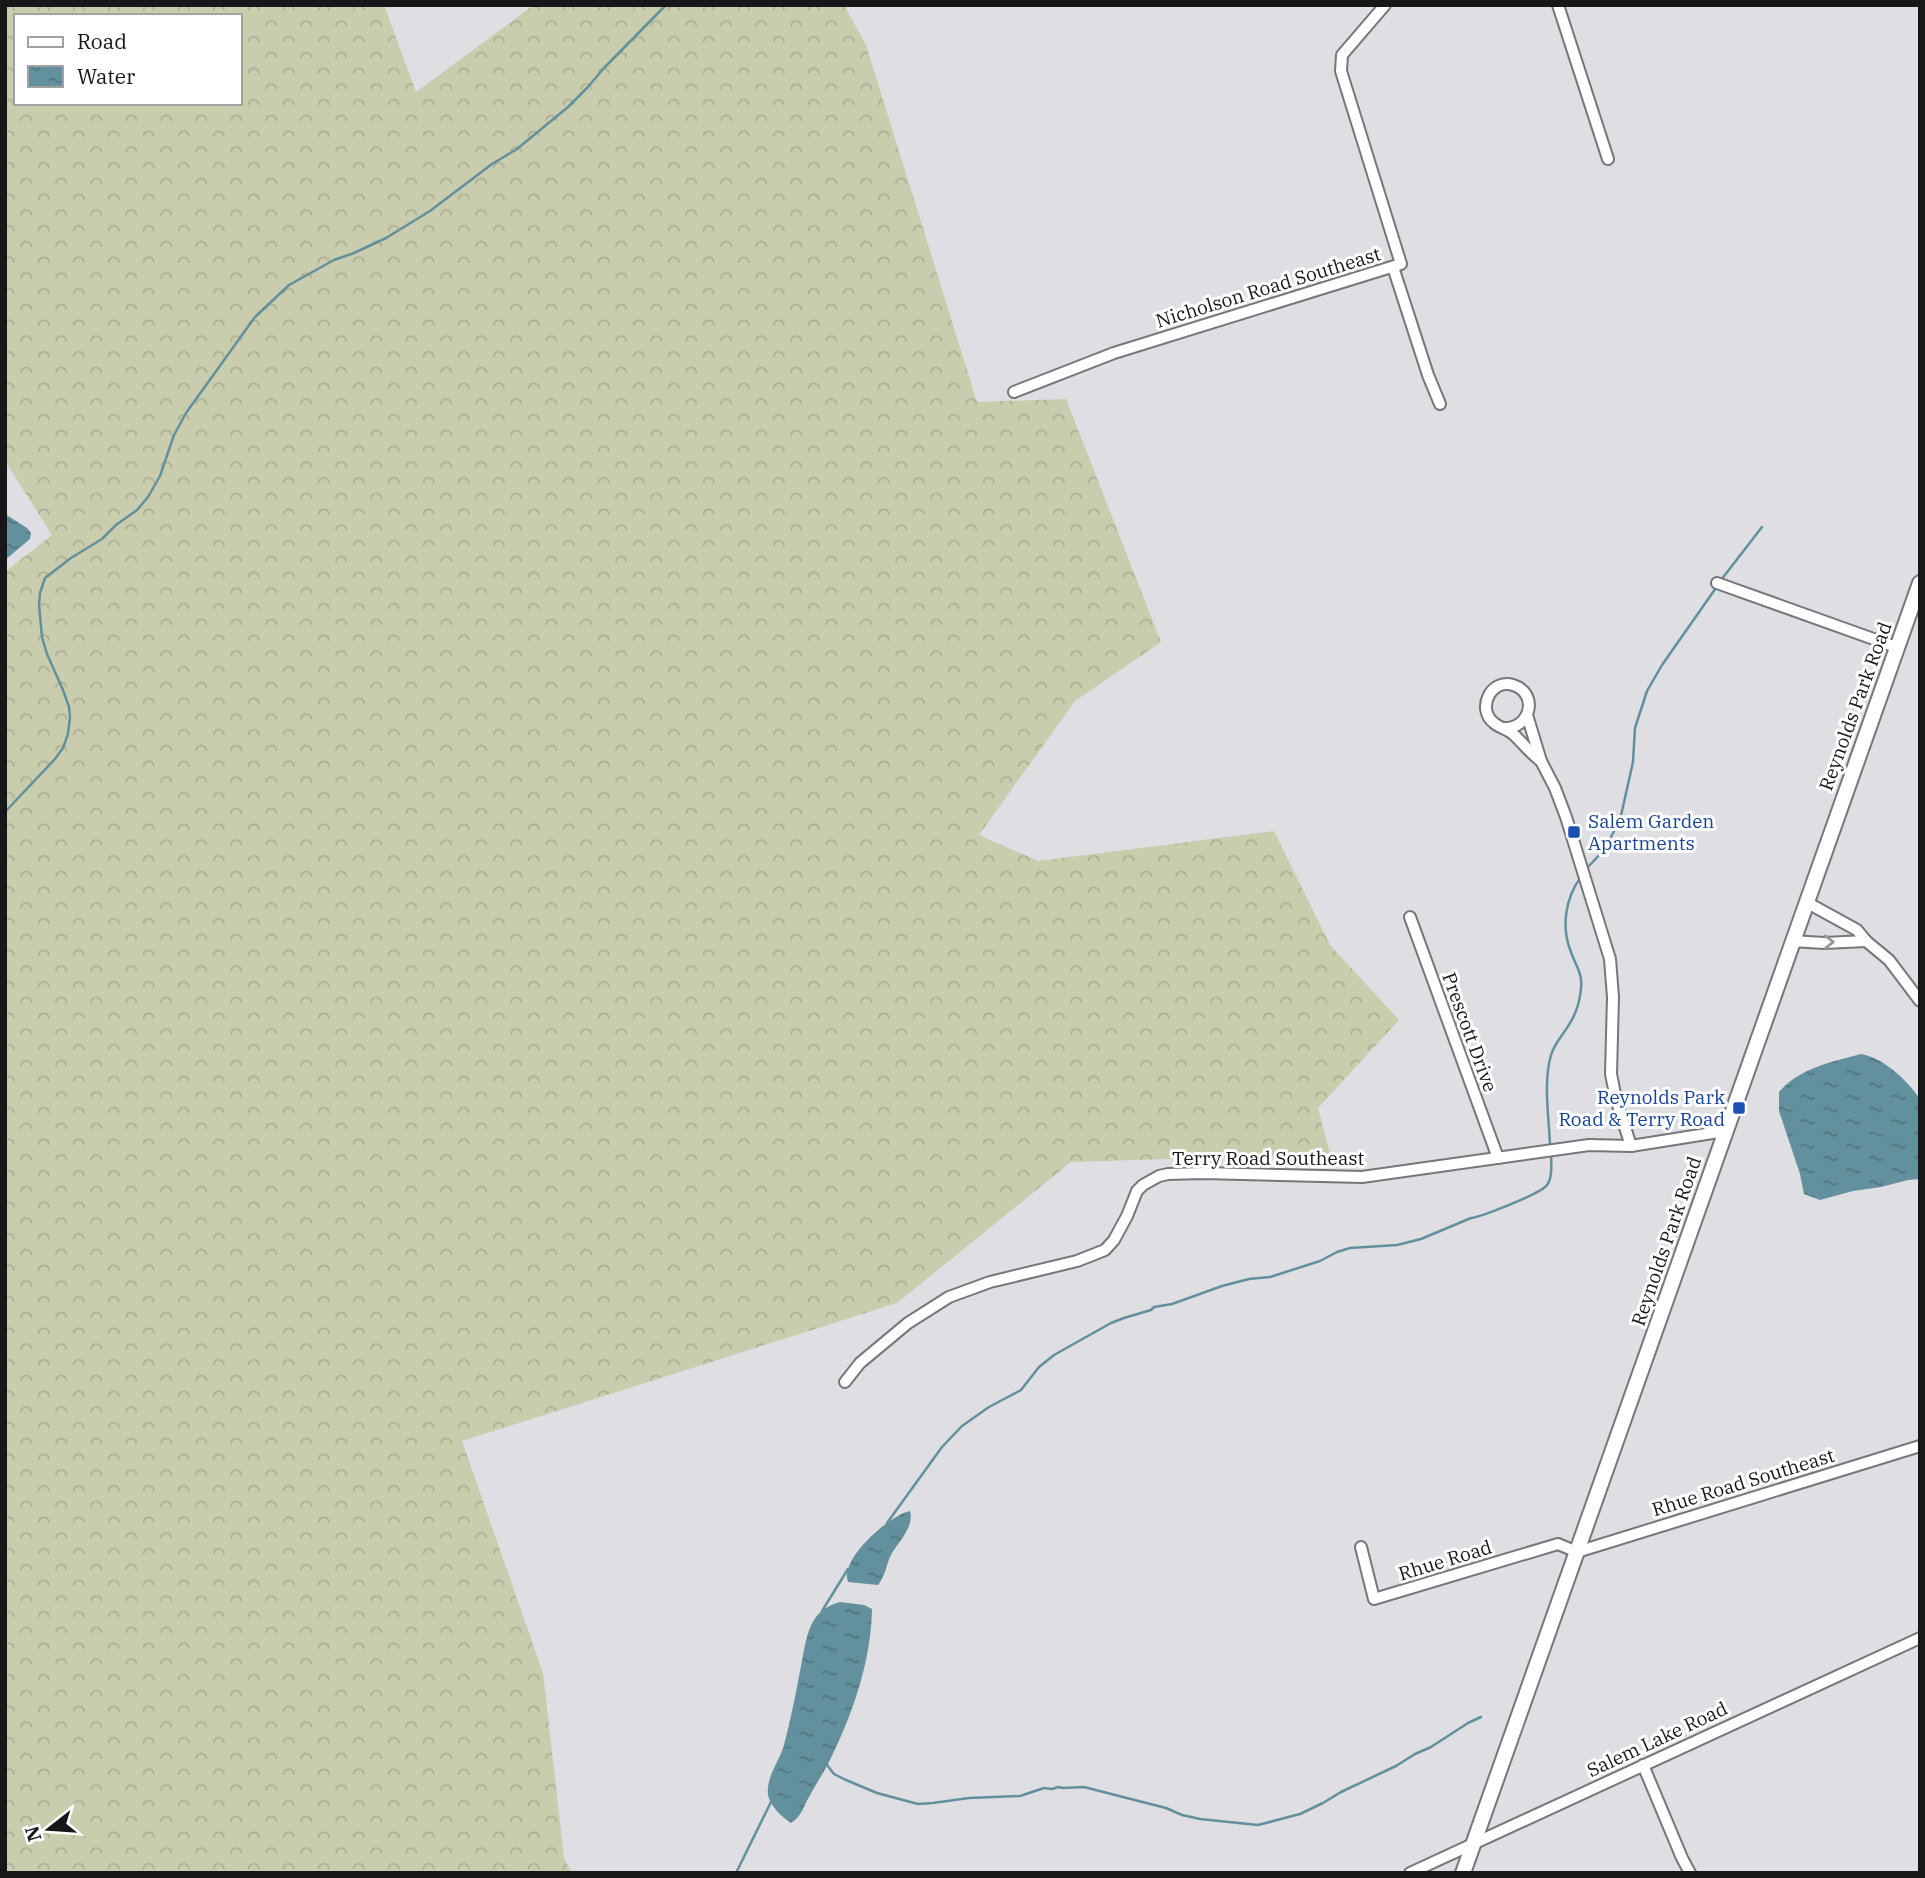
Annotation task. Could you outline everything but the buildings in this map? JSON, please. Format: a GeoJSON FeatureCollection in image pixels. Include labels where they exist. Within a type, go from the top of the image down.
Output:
{"type":"FeatureCollection","features":[{"type":"Feature","properties":{"kind":"main road","name":"Reynolds Park Road"},"geometry":{"type":"LineString","coordinates":[[1463,1873],[1920,583]]}},
{"type":"Feature","properties":{"kind":"street","name":"Nicholson Road Southeast"},"geometry":{"type":"LineString","coordinates":[[1014,392],[1114,353],[1401,264],[1341,71],[1342,55],[1385,5]]}},
{"type":"Feature","properties":{"kind":"street"},"geometry":{"type":"LineString","coordinates":[[1558,5],[1608,159]]}},
{"type":"Feature","properties":{"kind":"street"},"geometry":{"type":"LineString","coordinates":[[1393,267],[1440,404]]}},
{"type":"Feature","properties":{"kind":"street"},"geometry":{"type":"LineString","coordinates":[[1717,583],[1896,647]]}},
{"type":"Feature","properties":{"kind":"street"},"geometry":{"type":"LineString","coordinates":[[1509,684],[1521,689],[1528,699],[1527,715],[1520,724],[1509,728],[1493,723],[1486,709],[1489,694],[1497,687],[1509,684]]}},
{"type":"Feature","properties":{"kind":"street"},"geometry":{"type":"LineString","coordinates":[[1527,715],[1541,761],[1566,817],[1610,959],[1613,997],[1611,1074],[1616,1099],[1632,1146]]}},
{"type":"Feature","properties":{"kind":"street"},"geometry":{"type":"LineString","coordinates":[[1504,727],[1541,761]]}},
{"type":"Feature","properties":{"kind":"street"},"geometry":{"type":"LineString","coordinates":[[1806,902],[1857,930],[1889,960],[1920,1001]]}},
{"type":"Feature","properties":{"kind":"street","name":"Prescott Drive"},"geometry":{"type":"LineString","coordinates":[[1410,917],[1498,1158]]}},
{"type":"Feature","properties":{"kind":"street"},"geometry":{"type":"LineString","coordinates":[[1792,942],[1866,941]]}},
{"type":"Feature","properties":{"kind":"street","name":"Terry Road Southeast"},"geometry":{"type":"LineString","coordinates":[[845,1382],[860,1363],[908,1323],[949,1297],[990,1282],[1077,1261],[1105,1250],[1114,1240],[1137,1191],[1159,1176],[1203,1173],[1362,1177],[1589,1145],[1632,1146],[1725,1131]]}},
{"type":"Feature","properties":{"kind":"street","name":"Rhue Road Southeast"},"geometry":{"type":"LineString","coordinates":[[1577,1552],[1920,1446]]}},
{"type":"Feature","properties":{"kind":"street","name":"Rhue Road"},"geometry":{"type":"LineString","coordinates":[[1362,1547],[1374,1599],[1558,1544],[1577,1552]]}},
{"type":"Feature","properties":{"kind":"street","name":"Salem Lake Road"},"geometry":{"type":"LineString","coordinates":[[1410,1873],[1920,1638]]}},
{"type":"Feature","properties":{"kind":"street"},"geometry":{"type":"LineString","coordinates":[[1643,1765],[1690,1873]]}},
{"type":"Feature","properties":{"kind":"green space"},"geometry":{"type":"Polygon","coordinates":[[[5,5],[384,5],[416,92],[534,5],[844,5],[866,45],[977,402],[1066,399],[1161,642],[1075,701],[979,835],[1038,861],[1274,831],[1330,945],[1399,1020],[1318,1108],[1330,1154],[1071,1162],[897,1303],[462,1441],[543,1673],[564,1858],[572,1873],[5,1873],[5,572],[52,535],[5,461],[5,5]]]}},
{"type":"Feature","properties":{"kind":"water"},"geometry":{"type":"Polygon","coordinates":[[[5,514],[31,533],[30,539],[5,560],[5,514]]]}},
{"type":"Feature","properties":{"kind":"water"},"geometry":{"type":"Polygon","coordinates":[[[1861,1054],[1878,1060],[1894,1071],[1920,1099],[1920,1179],[1820,1200],[1804,1194],[1779,1111],[1779,1092],[1806,1072],[1861,1054]]]}},
{"type":"Feature","properties":{"kind":"water"},"geometry":{"type":"Polygon","coordinates":[[[910,1511],[908,1528],[892,1553],[878,1585],[848,1582],[847,1573],[858,1550],[879,1529],[910,1511]]]}},
{"type":"Feature","properties":{"kind":"water"},"geometry":{"type":"Polygon","coordinates":[[[840,1602],[864,1605],[872,1609],[864,1669],[837,1746],[802,1811],[791,1823],[771,1803],[768,1795],[769,1782],[784,1745],[809,1631],[822,1611],[840,1602]]]}},
{"type":"Feature","properties":{"kind":"waterway"},"geometry":{"type":"LineString","coordinates":[[5,812],[55,759],[68,734],[69,707],[42,637],[39,605],[45,578],[102,539],[137,510],[148,497],[160,476],[174,435],[186,413],[255,317],[289,285],[334,260],[386,238],[430,211],[492,164],[517,149],[568,107],[666,5]]}},
{"type":"Feature","properties":{"kind":"waterway"},"geometry":{"type":"LineString","coordinates":[[1721,580],[1762,527]]}},
{"type":"Feature","properties":{"kind":"waterway"},"geometry":{"type":"LineString","coordinates":[[1587,868],[1604,850],[1620,820],[1633,762],[1635,728],[1647,691],[1718,585]]}},
{"type":"Feature","properties":{"kind":"waterway"},"geometry":{"type":"LineString","coordinates":[[1550,1146],[1547,1089],[1551,1055],[1575,1015],[1581,992],[1581,978],[1566,933],[1568,904],[1581,877]]}},
{"type":"Feature","properties":{"kind":"waterway"},"geometry":{"type":"LineString","coordinates":[[887,1523],[942,1447],[962,1426],[989,1407],[1021,1390],[1039,1367],[1054,1355],[1111,1323],[1222,1286],[1270,1277],[1350,1248],[1397,1245],[1421,1239],[1543,1189],[1551,1174],[1551,1152]]}},
{"type":"Feature","properties":{"kind":"waterway"},"geometry":{"type":"LineString","coordinates":[[822,1611],[848,1569]]}},
{"type":"Feature","properties":{"kind":"waterway"},"geometry":{"type":"LineString","coordinates":[[827,1765],[834,1774],[846,1780],[877,1793],[918,1804],[1020,1796],[1044,1788],[1084,1787],[1200,1819],[1258,1825],[1300,1814],[1323,1803],[1431,1747],[1481,1717]]}},
{"type":"Feature","properties":{"kind":"waterway"},"geometry":{"type":"LineString","coordinates":[[736,1873],[771,1802]]}},
{"type":"Feature","properties":{"kind":"place","name":"Salem Garden Apartments"},"geometry":{"type":"Point","coordinates":[1574,832]}},
{"type":"Feature","properties":{"kind":"place","name":"Reynolds Park Road & Terry Road"},"geometry":{"type":"Point","coordinates":[1739,1108]}}]}
